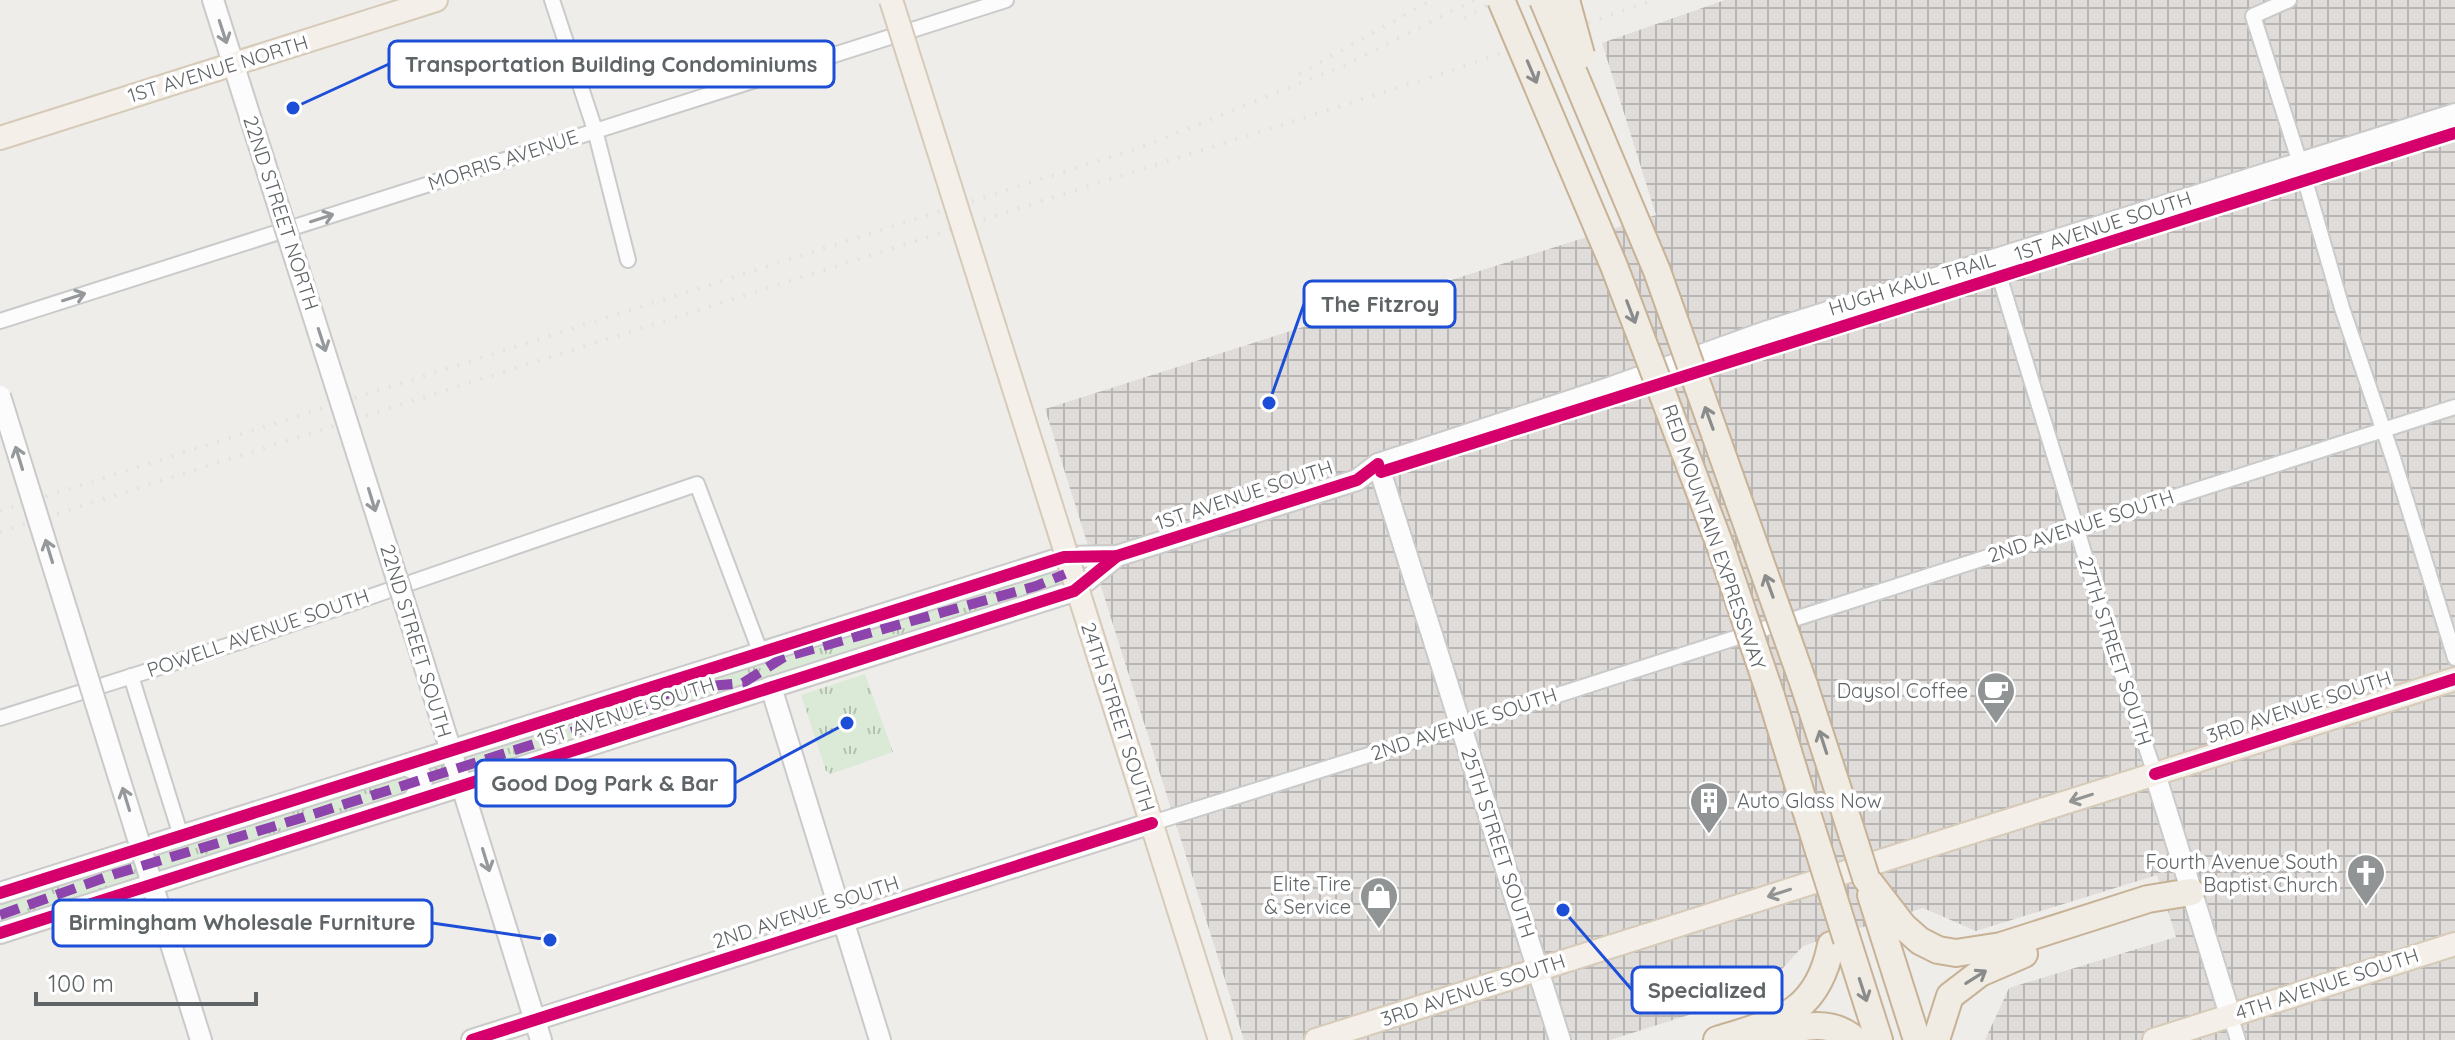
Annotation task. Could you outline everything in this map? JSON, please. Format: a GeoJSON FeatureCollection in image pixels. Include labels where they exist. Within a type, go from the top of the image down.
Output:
{"type":"FeatureCollection","features":[{"type":"Feature","properties":{"kind":"highway","name":"RED MOUNTAIN EXPRESSWAY"},"geometry":{"type":"LineString","coordinates":[[1501,0],[1625,295],[1720,545],[1774,707],[1774,742],[1801,812],[1839,943]]}},
{"type":"Feature","properties":{"kind":"highway","name":"RED MOUNTAIN EXPRESSWAY"},"geometry":{"type":"LineString","coordinates":[[1543,0],[1657,271],[1804,685],[1866,878],[1893,927]]}},
{"type":"Feature","properties":{"kind":"highway"},"geometry":{"type":"LineString","coordinates":[[1566,0],[1609,159]]}},
{"type":"Feature","properties":{"kind":"highway"},"geometry":{"type":"LineString","coordinates":[[1893,927],[1938,950],[1956,953],[1980,951],[2148,899],[2191,892]]}},
{"type":"Feature","properties":{"kind":"highway"},"geometry":{"type":"LineString","coordinates":[[1929,1040],[1950,996],[1980,973],[2026,953],[2148,915],[2191,892]]}},
{"type":"Feature","properties":{"kind":"highway"},"geometry":{"type":"LineString","coordinates":[[1893,927],[1929,1040]]}},
{"type":"Feature","properties":{"kind":"highway"},"geometry":{"type":"LineString","coordinates":[[1717,1040],[1770,1024],[1796,1010],[1814,993],[1839,943]]}},
{"type":"Feature","properties":{"kind":"highway"},"geometry":{"type":"LineString","coordinates":[[1839,943],[1879,1040]]}},
{"type":"Feature","properties":{"kind":"highway"},"geometry":{"type":"LineString","coordinates":[[1759,1040],[1790,1029],[1818,1025],[1847,1033],[1855,1040]]}},
{"type":"Feature","properties":{"kind":"main road","name":"1ST AVENUE NORTH"},"geometry":{"type":"LineString","coordinates":[[0,138],[436,0]]}},
{"type":"Feature","properties":{"kind":"main road","name":"24TH STREET SOUTH"},"geometry":{"type":"LineString","coordinates":[[891,0],[1220,1040]]}},
{"type":"Feature","properties":{"kind":"main road","name":"3RD AVENUE SOUTH"},"geometry":{"type":"LineString","coordinates":[[1316,1040],[2455,679]]}},
{"type":"Feature","properties":{"kind":"main road","name":"4TH AVENUE SOUTH"},"geometry":{"type":"LineString","coordinates":[[2154,1040],[2455,944]]}},
{"type":"Feature","properties":{"kind":"street","name":"22ND STREET NORTH"},"geometry":{"type":"LineString","coordinates":[[213,0],[349,425]]}},
{"type":"Feature","properties":{"kind":"street"},"geometry":{"type":"LineString","coordinates":[[552,0],[595,130],[628,260]]}},
{"type":"Feature","properties":{"kind":"street","name":"MORRIS AVENUE"},"geometry":{"type":"LineString","coordinates":[[0,321],[1006,0]]}},
{"type":"Feature","properties":{"kind":"street"},"geometry":{"type":"LineString","coordinates":[[2289,0],[2253,16],[2342,308],[2393,458],[2455,658]]}},
{"type":"Feature","properties":{"kind":"street","name":"1ST AVENUE SOUTH"},"geometry":{"type":"LineString","coordinates":[[0,893],[1064,557],[1117,556],[1357,480],[1378,464],[1612,387],[1768,331],[1995,262],[2455,114]]}},
{"type":"Feature","properties":{"kind":"street","name":"27TH STREET SOUTH"},"geometry":{"type":"LineString","coordinates":[[1995,262],[2238,1040]]}},
{"type":"Feature","properties":{"kind":"street"},"geometry":{"type":"LineString","coordinates":[[0,396],[201,1040]]}},
{"type":"Feature","properties":{"kind":"street","name":"2ND AVENUE SOUTH"},"geometry":{"type":"LineString","coordinates":[[472,1040],[2455,407]]}},
{"type":"Feature","properties":{"kind":"street","name":"22ND STREET SOUTH"},"geometry":{"type":"LineString","coordinates":[[349,425],[541,1040]]}},
{"type":"Feature","properties":{"kind":"street","name":"25TH STREET SOUTH"},"geometry":{"type":"LineString","coordinates":[[1378,464],[1560,1040]]}},
{"type":"Feature","properties":{"kind":"street","name":"POWELL AVENUE SOUTH"},"geometry":{"type":"LineString","coordinates":[[0,718],[236,643],[697,484],[760,651]]}},
{"type":"Feature","properties":{"kind":"street","name":"1ST AVENUE SOUTH"},"geometry":{"type":"LineString","coordinates":[[0,933],[151,879],[413,801],[1074,591],[1117,556]]}},
{"type":"Feature","properties":{"kind":"street"},"geometry":{"type":"LineString","coordinates":[[131,676],[181,836]]}},
{"type":"Feature","properties":{"kind":"street"},"geometry":{"type":"LineString","coordinates":[[771,687],[880,1040]]}},
{"type":"Feature","properties":{"kind":"street"},"geometry":{"type":"LineString","coordinates":[[406,765],[422,777],[422,785],[413,801]]}},
{"type":"Feature","properties":{"kind":"shaded area"},"geometry":{"type":"Polygon","coordinates":[[[1725,0],[2455,0],[2455,1040],[1985,1040],[2009,988],[2176,937],[2157,875],[1976,931],[1923,908],[1803,946],[1761,992],[1610,1040],[1244,1040],[1045,409],[1656,215],[1602,43],[1725,0]]]}},
{"type":"Feature","properties":{"kind":"green space"},"geometry":{"type":"Polygon","coordinates":[[[1096,563],[1071,583],[0,922],[0,901],[1046,569],[1096,563]]]}},
{"type":"Feature","properties":{"kind":"green space"},"geometry":{"type":"Polygon","coordinates":[[[865,674],[893,752],[831,774],[826,771],[801,695],[865,674]]]}},
{"type":"Feature","properties":{"kind":"railway"},"geometry":{"type":"LineString","coordinates":[[1299,74],[1432,0]]}},
{"type":"Feature","properties":{"kind":"railway"},"geometry":{"type":"LineString","coordinates":[[0,511],[1142,147],[1345,65],[1474,0]]}},
{"type":"Feature","properties":{"kind":"railway"},"geometry":{"type":"LineString","coordinates":[[1464,18],[1497,0]]}},
{"type":"Feature","properties":{"kind":"railway"},"geometry":{"type":"LineString","coordinates":[[0,532],[1432,77],[1654,0]]}},
{"type":"Feature","properties":{"kind":"marked path"},"geometry":{"type":"LineString","coordinates":[[0,915],[115,874],[619,717],[677,689],[743,683],[784,657],[1036,586],[1065,574]]}},
{"type":"Feature","properties":{"kind":"cycle path","name":"HUGH KAUL TRAIL"},"geometry":{"type":"LineString","coordinates":[[1381,472],[2455,133]]}},
{"type":"Feature","properties":{"kind":"cycle path"},"geometry":{"type":"LineString","coordinates":[[0,893],[1064,557],[1117,556],[1357,480],[1378,464]]}},
{"type":"Feature","properties":{"kind":"cycle path"},"geometry":{"type":"LineString","coordinates":[[0,933],[1074,591],[1117,556]]}},
{"type":"Feature","properties":{"kind":"cycle path"},"geometry":{"type":"LineString","coordinates":[[2155,774],[2455,679]]}},
{"type":"Feature","properties":{"kind":"cycle path"},"geometry":{"type":"LineString","coordinates":[[472,1040],[1152,823]]}},
{"type":"Feature","properties":{"kind":"place","name":"Transportation Building Condominiums"},"geometry":{"type":"Point","coordinates":[293,108]}},
{"type":"Feature","properties":{"kind":"place","name":"The Fitzroy"},"geometry":{"type":"Point","coordinates":[1269,403]}},
{"type":"Feature","properties":{"kind":"place","name":"Good Dog Park & Bar"},"geometry":{"type":"Point","coordinates":[847,723]}},
{"type":"Feature","properties":{"kind":"place","name":"Daysol Coffee"},"geometry":{"type":"Point","coordinates":[1996,725]}},
{"type":"Feature","properties":{"kind":"place","name":"Auto Glass Now"},"geometry":{"type":"Point","coordinates":[1709,835]}},
{"type":"Feature","properties":{"kind":"place","name":"Fourth Avenue South Baptist Church"},"geometry":{"type":"Point","coordinates":[2366,907]}},
{"type":"Feature","properties":{"kind":"place","name":"Specialized"},"geometry":{"type":"Point","coordinates":[1563,910]}},
{"type":"Feature","properties":{"kind":"place","name":"Elite Tire & Service"},"geometry":{"type":"Point","coordinates":[1379,930]}},
{"type":"Feature","properties":{"kind":"place","name":"Birmingham Wholesale Furniture"},"geometry":{"type":"Point","coordinates":[550,940]}}]}
